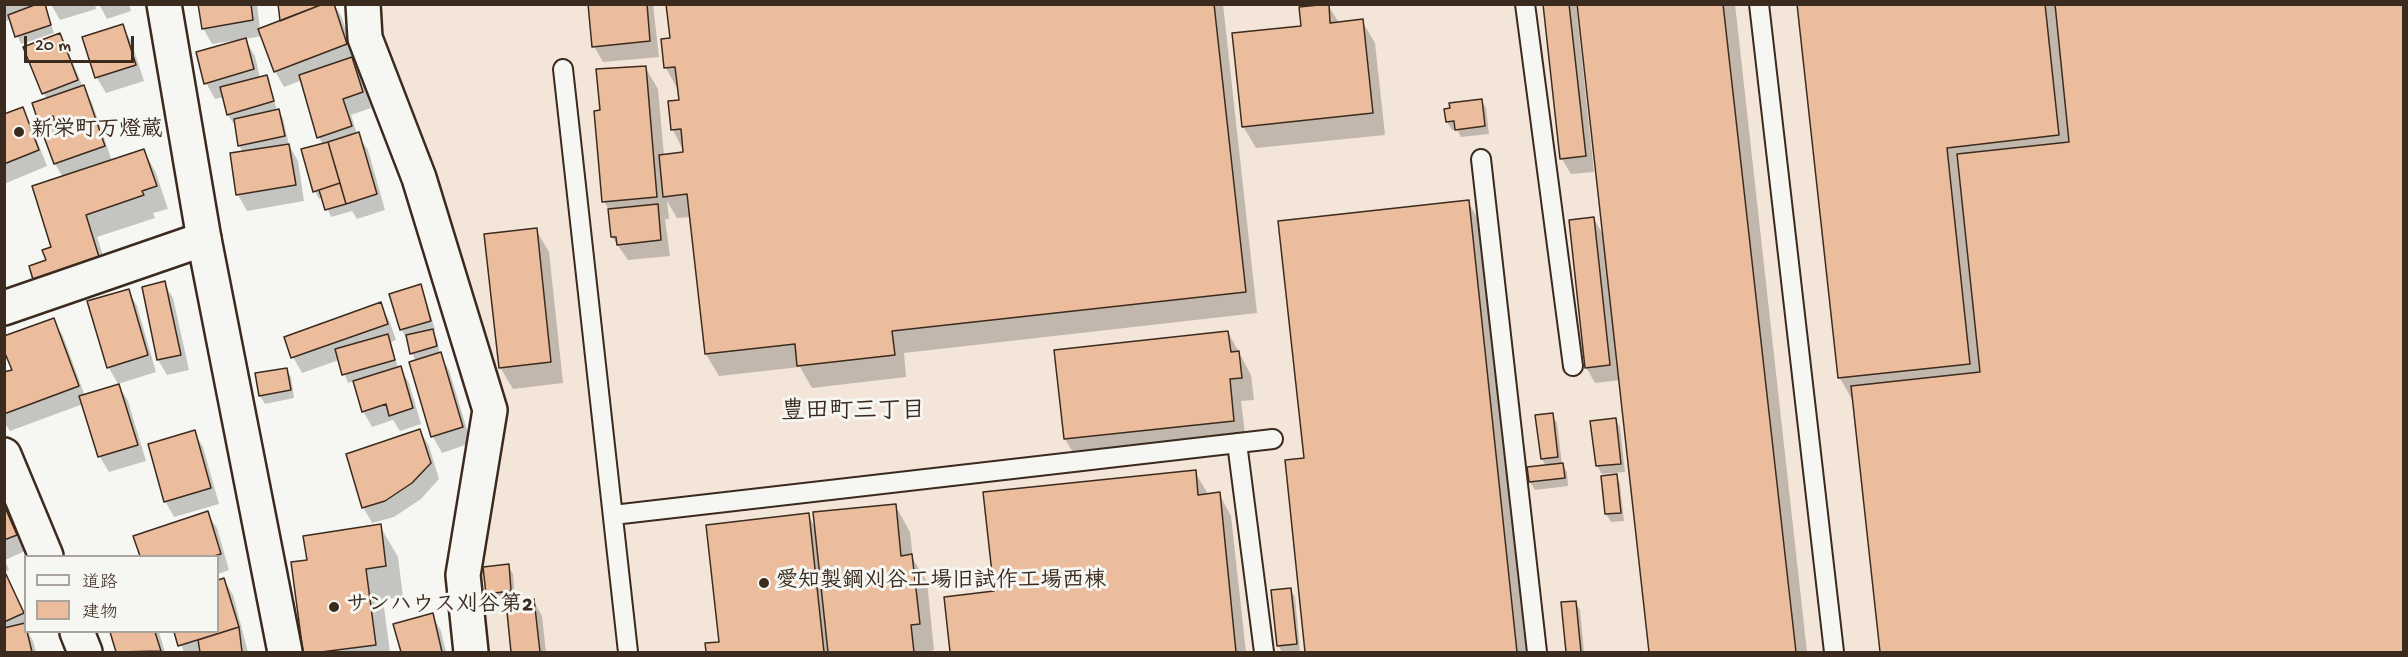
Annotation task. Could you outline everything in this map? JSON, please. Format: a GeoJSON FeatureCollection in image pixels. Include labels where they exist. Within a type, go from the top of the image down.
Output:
{"type":"FeatureCollection","features":[{"type":"Feature","properties":{"kind":"street"},"geometry":{"type":"LineString","coordinates":[[164,4],[204,240],[285,652]]}},
{"type":"Feature","properties":{"kind":"street"},"geometry":{"type":"LineString","coordinates":[[363,4],[365,38],[419,178],[490,410],[464,575],[471,652]]}},
{"type":"Feature","properties":{"kind":"street"},"geometry":{"type":"LineString","coordinates":[[4,308],[204,240]]}},
{"type":"Feature","properties":{"kind":"street"},"geometry":{"type":"LineString","coordinates":[[4,455],[46,555]]}},
{"type":"Feature","properties":{"kind":"street"},"geometry":{"type":"LineString","coordinates":[[77,633],[86,652]]}},
{"type":"Feature","properties":{"kind":"lane"},"geometry":{"type":"LineString","coordinates":[[1525,4],[1573,366]]}},
{"type":"Feature","properties":{"kind":"lane"},"geometry":{"type":"LineString","coordinates":[[1759,4],[1834,652]]}},
{"type":"Feature","properties":{"kind":"lane"},"geometry":{"type":"LineString","coordinates":[[563,69],[628,652]]}},
{"type":"Feature","properties":{"kind":"lane"},"geometry":{"type":"LineString","coordinates":[[1481,159],[1537,652]]}},
{"type":"Feature","properties":{"kind":"lane"},"geometry":{"type":"LineString","coordinates":[[613,515],[1273,439]]}},
{"type":"Feature","properties":{"kind":"lane"},"geometry":{"type":"LineString","coordinates":[[1237,443],[1264,652]]}},
{"type":"Feature","properties":{"kind":"shaded area"},"geometry":{"type":"Polygon","coordinates":[[[371,5],[2403,5],[2403,652],[477,652],[470,579],[499,409],[371,5]]]}},
{"type":"Feature","properties":{"kind":"building"},"geometry":{"type":"Polygon","coordinates":[[[37,4],[45,4],[51,25],[15,37],[8,15],[37,4]]]}},
{"type":"Feature","properties":{"kind":"building"},"geometry":{"type":"Polygon","coordinates":[[[198,4],[251,4],[253,20],[202,29],[198,4]]]}},
{"type":"Feature","properties":{"kind":"building"},"geometry":{"type":"Polygon","coordinates":[[[278,4],[323,4],[280,21],[278,4]]]}},
{"type":"Feature","properties":{"kind":"building"},"geometry":{"type":"Polygon","coordinates":[[[323,4],[334,4],[347,44],[274,72],[258,29],[323,4]]]}},
{"type":"Feature","properties":{"kind":"building"},"geometry":{"type":"Polygon","coordinates":[[[588,4],[647,4],[650,41],[592,47],[588,4]]]}},
{"type":"Feature","properties":{"kind":"building"},"geometry":{"type":"Polygon","coordinates":[[[666,4],[1214,4],[1246,292],[892,331],[895,355],[797,366],[795,344],[705,354],[687,194],[663,197],[659,155],[683,152],[681,129],[671,130],[668,101],[679,100],[675,67],[664,68],[661,39],[670,38],[666,4]]]}},
{"type":"Feature","properties":{"kind":"building"},"geometry":{"type":"Polygon","coordinates":[[[1329,4],[1330,23],[1363,19],[1373,113],[1242,127],[1232,33],[1301,26],[1299,7],[1329,4]]]}},
{"type":"Feature","properties":{"kind":"building"},"geometry":{"type":"Polygon","coordinates":[[[1543,4],[1569,4],[1586,156],[1560,159],[1543,4]]]}},
{"type":"Feature","properties":{"kind":"building"},"geometry":{"type":"Polygon","coordinates":[[[1577,4],[1723,4],[1796,652],[1649,652],[1577,4]]]}},
{"type":"Feature","properties":{"kind":"building"},"geometry":{"type":"Polygon","coordinates":[[[1797,4],[2045,4],[2059,135],[1947,148],[1970,364],[1838,378],[1797,4]]]}},
{"type":"Feature","properties":{"kind":"building"},"geometry":{"type":"Polygon","coordinates":[[[2055,4],[2404,4],[2404,652],[1880,652],[1851,386],[1980,372],[1957,154],[2069,142],[2055,4]]]}},
{"type":"Feature","properties":{"kind":"building"},"geometry":{"type":"Polygon","coordinates":[[[123,24],[136,65],[95,78],[82,37],[123,24]]]}},
{"type":"Feature","properties":{"kind":"building"},"geometry":{"type":"Polygon","coordinates":[[[60,33],[78,80],[42,94],[23,47],[60,33]]]}},
{"type":"Feature","properties":{"kind":"building"},"geometry":{"type":"Polygon","coordinates":[[[246,38],[254,69],[204,84],[196,52],[246,38]]]}},
{"type":"Feature","properties":{"kind":"building"},"geometry":{"type":"Polygon","coordinates":[[[352,57],[363,92],[343,99],[352,126],[317,138],[299,75],[352,57]]]}},
{"type":"Feature","properties":{"kind":"building"},"geometry":{"type":"Polygon","coordinates":[[[646,66],[657,197],[602,202],[594,111],[600,110],[596,69],[646,66]]]}},
{"type":"Feature","properties":{"kind":"building"},"geometry":{"type":"Polygon","coordinates":[[[267,75],[274,101],[227,115],[220,87],[267,75]]]}},
{"type":"Feature","properties":{"kind":"building"},"geometry":{"type":"Polygon","coordinates":[[[84,85],[105,146],[54,164],[44,137],[58,132],[53,116],[38,121],[32,103],[84,85]]]}},
{"type":"Feature","properties":{"kind":"building"},"geometry":{"type":"Polygon","coordinates":[[[1482,99],[1485,126],[1455,130],[1454,121],[1446,122],[1444,109],[1450,108],[1449,103],[1482,99]]]}},
{"type":"Feature","properties":{"kind":"building","name":"新栄町万燈蔵"},"geometry":{"type":"Polygon","coordinates":[[[23,107],[39,150],[4,164],[4,114],[23,107]]]}},
{"type":"Feature","properties":{"kind":"building"},"geometry":{"type":"Polygon","coordinates":[[[279,109],[285,136],[238,146],[234,119],[279,109]]]}},
{"type":"Feature","properties":{"kind":"building"},"geometry":{"type":"Polygon","coordinates":[[[359,132],[377,194],[346,204],[328,142],[359,132]]]}},
{"type":"Feature","properties":{"kind":"building"},"geometry":{"type":"Polygon","coordinates":[[[328,142],[340,183],[313,192],[301,149],[328,142]]]}},
{"type":"Feature","properties":{"kind":"building"},"geometry":{"type":"Polygon","coordinates":[[[289,144],[296,185],[236,195],[230,153],[289,144]]]}},
{"type":"Feature","properties":{"kind":"building"},"geometry":{"type":"Polygon","coordinates":[[[144,149],[157,186],[142,191],[144,195],[86,215],[100,260],[34,283],[29,266],[46,260],[42,250],[51,247],[32,186],[144,149]]]}},
{"type":"Feature","properties":{"kind":"building"},"geometry":{"type":"Polygon","coordinates":[[[340,183],[346,204],[325,210],[319,190],[340,183]]]}},
{"type":"Feature","properties":{"kind":"building"},"geometry":{"type":"Polygon","coordinates":[[[1469,200],[1517,652],[1305,652],[1285,460],[1304,458],[1278,221],[1469,200]]]}},
{"type":"Feature","properties":{"kind":"building"},"geometry":{"type":"Polygon","coordinates":[[[658,204],[661,240],[617,245],[616,237],[611,237],[608,209],[658,204]]]}},
{"type":"Feature","properties":{"kind":"building"},"geometry":{"type":"Polygon","coordinates":[[[1594,217],[1610,365],[1585,368],[1569,220],[1594,217]]]}},
{"type":"Feature","properties":{"kind":"building"},"geometry":{"type":"Polygon","coordinates":[[[537,228],[551,362],[499,368],[484,234],[537,228]]]}},
{"type":"Feature","properties":{"kind":"building"},"geometry":{"type":"Polygon","coordinates":[[[165,281],[181,355],[157,360],[142,287],[165,281]]]}},
{"type":"Feature","properties":{"kind":"building"},"geometry":{"type":"Polygon","coordinates":[[[421,284],[431,321],[400,330],[389,294],[421,284]]]}},
{"type":"Feature","properties":{"kind":"building"},"geometry":{"type":"Polygon","coordinates":[[[129,289],[148,355],[107,368],[87,301],[129,289]]]}},
{"type":"Feature","properties":{"kind":"building"},"geometry":{"type":"Polygon","coordinates":[[[381,302],[388,324],[291,358],[284,337],[381,302]]]}},
{"type":"Feature","properties":{"kind":"building"},"geometry":{"type":"Polygon","coordinates":[[[54,318],[79,386],[4,414],[4,372],[12,370],[4,351],[4,336],[54,318]]]}},
{"type":"Feature","properties":{"kind":"building"},"geometry":{"type":"Polygon","coordinates":[[[433,329],[437,346],[410,354],[406,335],[433,329]]]}},
{"type":"Feature","properties":{"kind":"building"},"geometry":{"type":"Polygon","coordinates":[[[1228,331],[1231,352],[1239,351],[1242,378],[1230,379],[1234,421],[1064,439],[1054,350],[1228,331]]]}},
{"type":"Feature","properties":{"kind":"building"},"geometry":{"type":"Polygon","coordinates":[[[388,334],[395,360],[342,375],[335,349],[388,334]]]}},
{"type":"Feature","properties":{"kind":"building"},"geometry":{"type":"Polygon","coordinates":[[[441,352],[463,427],[431,437],[409,362],[441,352]]]}},
{"type":"Feature","properties":{"kind":"building"},"geometry":{"type":"Polygon","coordinates":[[[401,366],[413,408],[389,416],[386,404],[362,412],[353,381],[401,366]]]}},
{"type":"Feature","properties":{"kind":"building"},"geometry":{"type":"Polygon","coordinates":[[[287,368],[291,390],[259,396],[255,373],[287,368]]]}},
{"type":"Feature","properties":{"kind":"building"},"geometry":{"type":"Polygon","coordinates":[[[119,384],[138,445],[98,457],[79,396],[119,384]]]}},
{"type":"Feature","properties":{"kind":"building"},"geometry":{"type":"Polygon","coordinates":[[[1553,413],[1558,457],[1541,459],[1535,415],[1553,413]]]}},
{"type":"Feature","properties":{"kind":"building"},"geometry":{"type":"Polygon","coordinates":[[[1616,418],[1621,464],[1596,466],[1590,421],[1616,418]]]}},
{"type":"Feature","properties":{"kind":"building"},"geometry":{"type":"Polygon","coordinates":[[[420,429],[431,463],[412,483],[385,501],[362,508],[346,454],[420,429]]]}},
{"type":"Feature","properties":{"kind":"building"},"geometry":{"type":"Polygon","coordinates":[[[195,430],[211,488],[164,502],[148,444],[195,430]]]}},
{"type":"Feature","properties":{"kind":"building"},"geometry":{"type":"Polygon","coordinates":[[[1563,463],[1565,478],[1529,482],[1527,467],[1563,463]]]}},
{"type":"Feature","properties":{"kind":"building"},"geometry":{"type":"Polygon","coordinates":[[[1196,470],[1198,495],[1220,492],[1236,652],[950,652],[944,597],[994,591],[983,492],[1196,470]]]}},
{"type":"Feature","properties":{"kind":"building"},"geometry":{"type":"Polygon","coordinates":[[[1617,474],[1621,513],[1605,514],[1601,476],[1617,474]]]}},
{"type":"Feature","properties":{"kind":"building"},"geometry":{"type":"Polygon","coordinates":[[[896,504],[901,556],[912,554],[920,624],[911,625],[914,652],[828,652],[813,512],[896,504]]]}},
{"type":"Feature","properties":{"kind":"building"},"geometry":{"type":"Polygon","coordinates":[[[4,505],[17,535],[4,540],[4,505]]]}},
{"type":"Feature","properties":{"kind":"building"},"geometry":{"type":"Polygon","coordinates":[[[208,511],[221,554],[140,555],[133,536],[208,511]]]}},
{"type":"Feature","properties":{"kind":"building","name":"愛知製鋼刈谷工場旧試作工場西棟"},"geometry":{"type":"Polygon","coordinates":[[[809,513],[824,652],[706,652],[705,643],[719,642],[706,525],[809,513]]]}},
{"type":"Feature","properties":{"kind":"building","name":"サンハウス刈谷第2"},"geometry":{"type":"Polygon","coordinates":[[[381,524],[386,566],[366,569],[376,645],[303,652],[291,562],[307,560],[303,536],[381,524]]]}},
{"type":"Feature","properties":{"kind":"building"},"geometry":{"type":"Polygon","coordinates":[[[509,564],[511,591],[486,594],[483,567],[509,564]]]}},
{"type":"Feature","properties":{"kind":"building"},"geometry":{"type":"Polygon","coordinates":[[[4,570],[24,613],[4,622],[4,570]]]}},
{"type":"Feature","properties":{"kind":"building"},"geometry":{"type":"Polygon","coordinates":[[[224,578],[239,627],[178,646],[174,633],[219,633],[219,580],[224,578]]]}},
{"type":"Feature","properties":{"kind":"building"},"geometry":{"type":"Polygon","coordinates":[[[1291,588],[1297,644],[1277,646],[1271,590],[1291,588]]]}},
{"type":"Feature","properties":{"kind":"building"},"geometry":{"type":"Polygon","coordinates":[[[534,599],[540,652],[511,652],[506,602],[534,599]]]}},
{"type":"Feature","properties":{"kind":"building"},"geometry":{"type":"Polygon","coordinates":[[[1576,601],[1581,652],[1566,652],[1561,602],[1576,601]]]}},
{"type":"Feature","properties":{"kind":"building"},"geometry":{"type":"Polygon","coordinates":[[[433,613],[442,652],[401,652],[393,624],[433,613]]]}},
{"type":"Feature","properties":{"kind":"building"},"geometry":{"type":"Polygon","coordinates":[[[24,623],[24,633],[27,633],[32,652],[4,652],[4,628],[24,623]]]}},
{"type":"Feature","properties":{"kind":"building"},"geometry":{"type":"Polygon","coordinates":[[[239,627],[242,652],[200,652],[198,640],[239,627]]]}},
{"type":"Feature","properties":{"kind":"building"},"geometry":{"type":"Polygon","coordinates":[[[110,633],[155,633],[161,651],[116,652],[110,633]]]}},
{"type":"Feature","properties":{"kind":"place","name":"新栄町万燈蔵"},"geometry":{"type":"Point","coordinates":[19,132]}},
{"type":"Feature","properties":{"kind":"place","name":"愛知製鋼刈谷工場旧試作工場西棟"},"geometry":{"type":"Point","coordinates":[764,583]}},
{"type":"Feature","properties":{"kind":"place","name":"サンハウス刈谷第2"},"geometry":{"type":"Point","coordinates":[334,607]}},
{"type":"Feature","properties":{"kind":"district","name":"豊田町三丁目"},"geometry":{"type":"Point","coordinates":[853,413]}}]}
